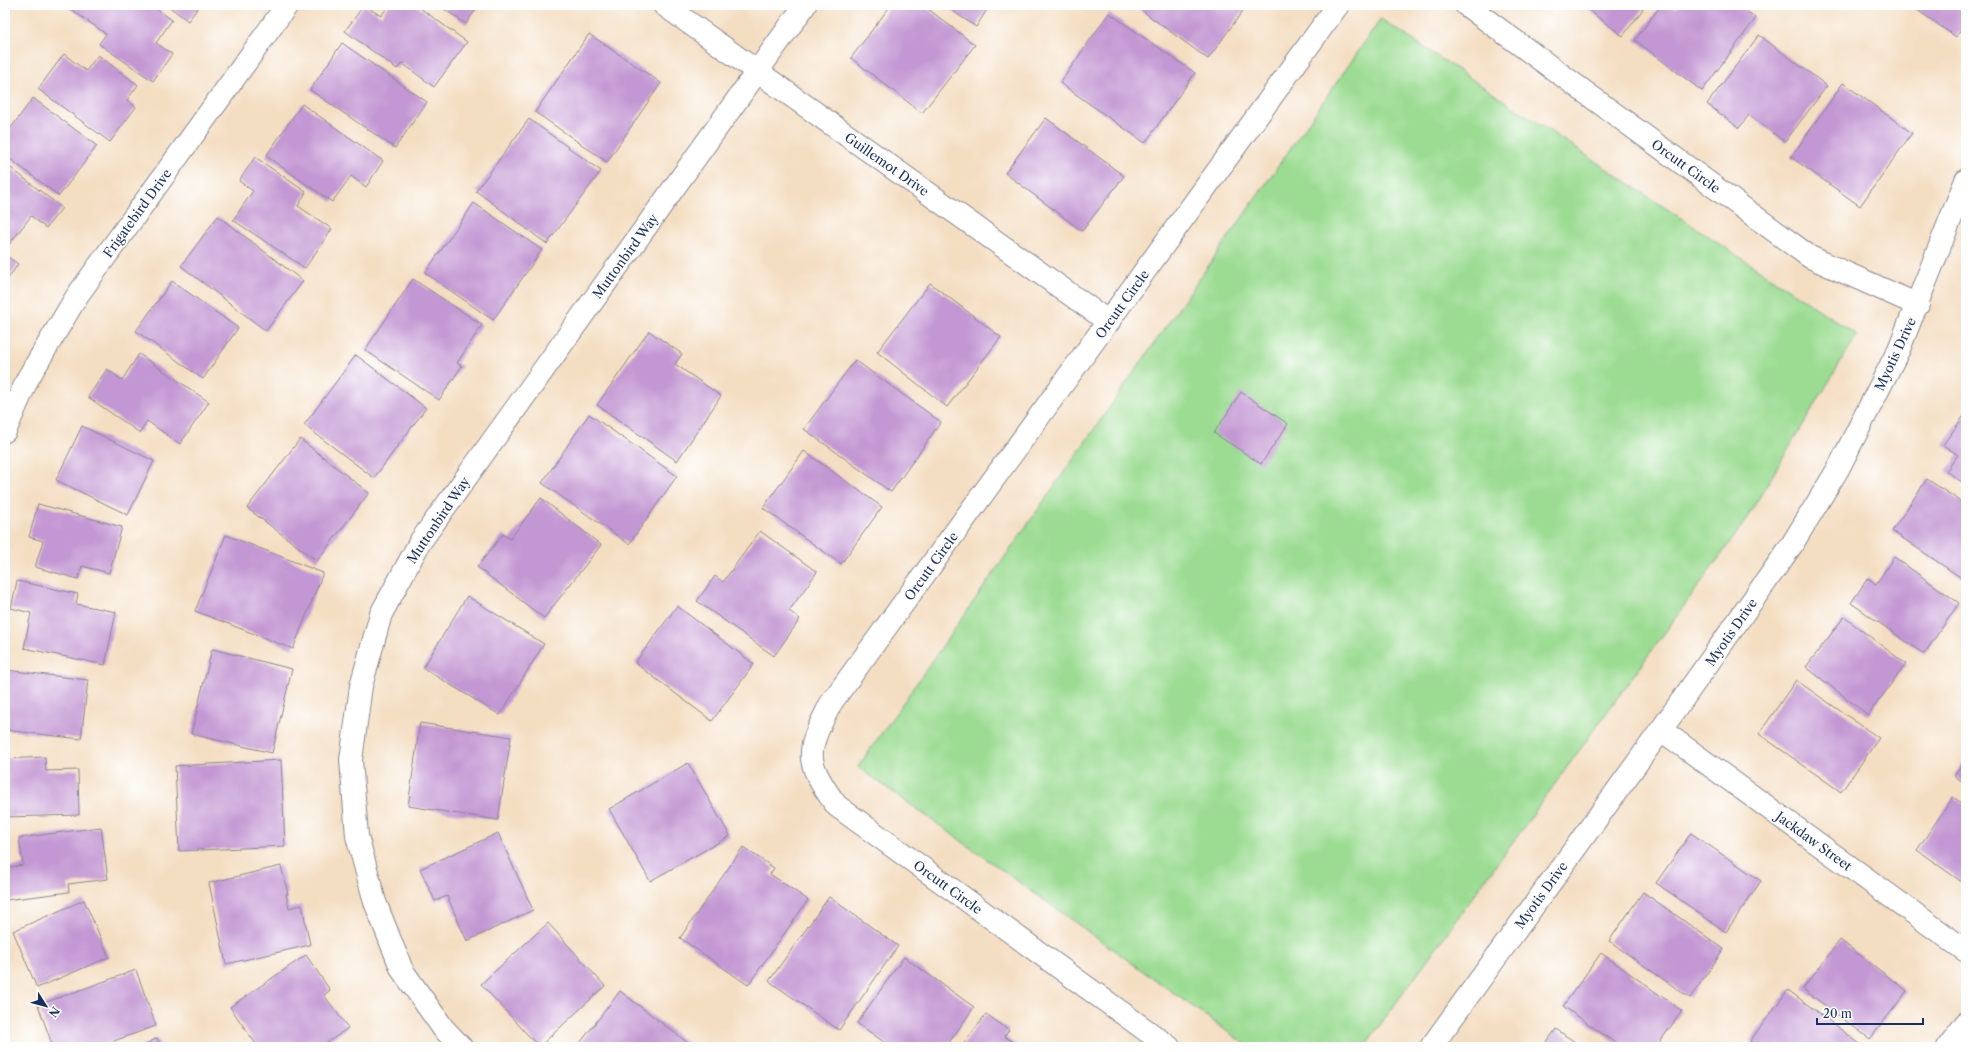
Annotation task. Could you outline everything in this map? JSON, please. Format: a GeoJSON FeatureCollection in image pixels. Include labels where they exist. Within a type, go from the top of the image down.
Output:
{"type":"FeatureCollection","features":[{"type":"Feature","properties":{"kind":"street","name":"Frigatebird Drive"},"geometry":{"type":"LineString","coordinates":[[5,431],[28,378],[77,296],[287,5]]}},
{"type":"Feature","properties":{"kind":"street","name":"Guillemot Drive"},"geometry":{"type":"LineString","coordinates":[[664,5],[1109,322]]}},
{"type":"Feature","properties":{"kind":"street","name":"Muttonbird Way"},"geometry":{"type":"LineString","coordinates":[[461,1047],[443,1028],[402,970],[375,902],[357,836],[351,760],[361,686],[381,614],[420,542],[805,5]]}},
{"type":"Feature","properties":{"kind":"street","name":"Orcutt Circle"},"geometry":{"type":"LineString","coordinates":[[1169,1047],[837,806],[823,787],[812,759],[816,735],[831,703],[1338,5]]}},
{"type":"Feature","properties":{"kind":"street","name":"Orcutt Circle"},"geometry":{"type":"LineString","coordinates":[[1466,5],[1810,257],[1918,305]]}},
{"type":"Feature","properties":{"kind":"street","name":"Myotis Drive"},"geometry":{"type":"LineString","coordinates":[[1431,1047],[1661,730],[1791,546],[1826,489],[1899,349],[1918,305],[1966,180]]}},
{"type":"Feature","properties":{"kind":"street","name":"Jackdaw Street"},"geometry":{"type":"LineString","coordinates":[[1661,730],[1966,952]]}},
{"type":"Feature","properties":{"kind":"street"},"geometry":{"type":"LineString","coordinates":[[1948,1047],[1966,1022]]}},
{"type":"Feature","properties":{"kind":"green space"},"geometry":{"type":"Polygon","coordinates":[[[1381,19],[1857,335],[1742,526],[1364,1047],[1249,1047],[858,767],[1381,19]]]}},
{"type":"Feature","properties":{"kind":"building"},"geometry":{"type":"Polygon","coordinates":[[[65,5],[151,5],[172,20],[156,43],[172,54],[153,81],[99,44],[106,34],[65,5]]]}},
{"type":"Feature","properties":{"kind":"building"},"geometry":{"type":"Polygon","coordinates":[[[167,5],[200,5],[188,21],[167,5]]]}},
{"type":"Feature","properties":{"kind":"building"},"geometry":{"type":"Polygon","coordinates":[[[364,5],[381,16],[389,5],[416,5],[467,42],[434,87],[402,63],[397,69],[345,31],[364,5]]]}},
{"type":"Feature","properties":{"kind":"building"},"geometry":{"type":"Polygon","coordinates":[[[438,5],[479,5],[466,24],[438,5]]]}},
{"type":"Feature","properties":{"kind":"building"},"geometry":{"type":"Polygon","coordinates":[[[891,5],[923,5],[975,45],[922,113],[851,58],[891,5]]]}},
{"type":"Feature","properties":{"kind":"building"},"geometry":{"type":"Polygon","coordinates":[[[944,5],[990,5],[976,27],[944,5]]]}},
{"type":"Feature","properties":{"kind":"building"},"geometry":{"type":"Polygon","coordinates":[[[1134,5],[1247,5],[1208,59],[1134,5]]]}},
{"type":"Feature","properties":{"kind":"building"},"geometry":{"type":"Polygon","coordinates":[[[1582,5],[1646,5],[1623,36],[1582,5]]]}},
{"type":"Feature","properties":{"kind":"building"},"geometry":{"type":"Polygon","coordinates":[[[1661,5],[1670,5],[1676,9],[1679,5],[1738,5],[1756,18],[1702,91],[1635,40],[1661,5]]]}},
{"type":"Feature","properties":{"kind":"building"},"geometry":{"type":"Polygon","coordinates":[[[1910,5],[1966,5],[1966,23],[1956,37],[1910,5]]]}},
{"type":"Feature","properties":{"kind":"building"},"geometry":{"type":"Polygon","coordinates":[[[1109,13],[1195,73],[1145,143],[1060,83],[1109,13]]]}},
{"type":"Feature","properties":{"kind":"building"},"geometry":{"type":"Polygon","coordinates":[[[589,34],[661,83],[607,162],[535,112],[589,34]]]}},
{"type":"Feature","properties":{"kind":"building"},"geometry":{"type":"Polygon","coordinates":[[[1759,35],[1827,86],[1785,142],[1749,115],[1739,128],[1707,104],[1759,35]]]}},
{"type":"Feature","properties":{"kind":"building"},"geometry":{"type":"Polygon","coordinates":[[[342,43],[427,102],[395,148],[310,90],[342,43]]]}},
{"type":"Feature","properties":{"kind":"building"},"geometry":{"type":"Polygon","coordinates":[[[64,54],[86,71],[98,55],[138,85],[127,100],[136,107],[110,142],[38,89],[64,54]]]}},
{"type":"Feature","properties":{"kind":"building"},"geometry":{"type":"Polygon","coordinates":[[[1843,83],[1912,133],[1860,206],[1791,157],[1843,83]]]}},
{"type":"Feature","properties":{"kind":"building"},"geometry":{"type":"Polygon","coordinates":[[[33,98],[97,146],[59,196],[5,155],[5,136],[33,98]]]}},
{"type":"Feature","properties":{"kind":"building"},"geometry":{"type":"Polygon","coordinates":[[[302,104],[383,161],[366,187],[351,176],[332,202],[266,156],[302,104]]]}},
{"type":"Feature","properties":{"kind":"building"},"geometry":{"type":"Polygon","coordinates":[[[1046,118],[1124,176],[1082,231],[1005,173],[1046,118]]]}},
{"type":"Feature","properties":{"kind":"building"},"geometry":{"type":"Polygon","coordinates":[[[529,119],[601,171],[547,244],[476,191],[529,119]]]}},
{"type":"Feature","properties":{"kind":"building"},"geometry":{"type":"Polygon","coordinates":[[[255,157],[306,192],[298,206],[332,229],[305,268],[233,220],[253,191],[239,181],[255,157]]]}},
{"type":"Feature","properties":{"kind":"building"},"geometry":{"type":"Polygon","coordinates":[[[11,168],[62,208],[46,228],[31,216],[8,246],[5,244],[5,175],[11,168]]]}},
{"type":"Feature","properties":{"kind":"building"},"geometry":{"type":"Polygon","coordinates":[[[474,203],[542,250],[493,320],[425,273],[474,203]]]}},
{"type":"Feature","properties":{"kind":"building"},"geometry":{"type":"Polygon","coordinates":[[[218,216],[303,281],[266,331],[181,266],[218,216]]]}},
{"type":"Feature","properties":{"kind":"building"},"geometry":{"type":"Polygon","coordinates":[[[5,255],[18,264],[5,283],[5,255]]]}},
{"type":"Feature","properties":{"kind":"building"},"geometry":{"type":"Polygon","coordinates":[[[413,279],[482,325],[457,363],[462,366],[439,400],[365,350],[413,279]]]}},
{"type":"Feature","properties":{"kind":"building"},"geometry":{"type":"Polygon","coordinates":[[[172,281],[238,328],[203,379],[136,331],[172,281]]]}},
{"type":"Feature","properties":{"kind":"building"},"geometry":{"type":"Polygon","coordinates":[[[930,283],[1001,337],[947,407],[877,352],[930,283]]]}},
{"type":"Feature","properties":{"kind":"building"},"geometry":{"type":"Polygon","coordinates":[[[649,331],[682,354],[675,364],[721,396],[677,461],[597,405],[649,331]]]}},
{"type":"Feature","properties":{"kind":"building"},"geometry":{"type":"Polygon","coordinates":[[[139,354],[209,402],[180,444],[147,421],[140,433],[88,397],[107,369],[122,380],[139,354]]]}},
{"type":"Feature","properties":{"kind":"building"},"geometry":{"type":"Polygon","coordinates":[[[356,355],[426,408],[374,478],[304,425],[356,355]]]}},
{"type":"Feature","properties":{"kind":"building"},"geometry":{"type":"Polygon","coordinates":[[[855,360],[941,422],[891,492],[804,429],[855,360]]]}},
{"type":"Feature","properties":{"kind":"building"},"geometry":{"type":"Polygon","coordinates":[[[1241,392],[1288,424],[1261,464],[1214,433],[1241,392]]]}},
{"type":"Feature","properties":{"kind":"building"},"geometry":{"type":"Polygon","coordinates":[[[1966,413],[1966,485],[1946,471],[1958,455],[1943,445],[1966,413]]]}},
{"type":"Feature","properties":{"kind":"building"},"geometry":{"type":"Polygon","coordinates":[[[589,414],[677,476],[629,544],[542,483],[589,414]]]}},
{"type":"Feature","properties":{"kind":"building"},"geometry":{"type":"Polygon","coordinates":[[[82,426],[154,461],[128,515],[56,480],[82,426]]]}},
{"type":"Feature","properties":{"kind":"building"},"geometry":{"type":"Polygon","coordinates":[[[300,439],[369,493],[317,561],[247,508],[300,439]]]}},
{"type":"Feature","properties":{"kind":"building"},"geometry":{"type":"Polygon","coordinates":[[[804,451],[882,507],[841,564],[763,508],[804,451]]]}},
{"type":"Feature","properties":{"kind":"building"},"geometry":{"type":"Polygon","coordinates":[[[1927,479],[1966,505],[1966,581],[1892,531],[1927,479]]]}},
{"type":"Feature","properties":{"kind":"building"},"geometry":{"type":"Polygon","coordinates":[[[541,498],[601,545],[544,618],[477,567],[503,534],[510,539],[541,498]]]}},
{"type":"Feature","properties":{"kind":"building"},"geometry":{"type":"Polygon","coordinates":[[[38,504],[122,527],[109,573],[82,566],[78,579],[35,567],[43,541],[29,537],[38,504]]]}},
{"type":"Feature","properties":{"kind":"building"},"geometry":{"type":"Polygon","coordinates":[[[760,531],[817,572],[789,611],[800,619],[774,656],[697,601],[715,576],[723,582],[760,531]]]}},
{"type":"Feature","properties":{"kind":"building"},"geometry":{"type":"Polygon","coordinates":[[[226,535],[323,573],[293,649],[195,611],[226,535]]]}},
{"type":"Feature","properties":{"kind":"building"},"geometry":{"type":"Polygon","coordinates":[[[1894,557],[1959,603],[1924,654],[1851,603],[1868,578],[1876,584],[1894,557]]]}},
{"type":"Feature","properties":{"kind":"building"},"geometry":{"type":"Polygon","coordinates":[[[17,581],[78,594],[76,604],[116,612],[105,665],[24,648],[31,613],[11,608],[17,581]]]}},
{"type":"Feature","properties":{"kind":"building"},"geometry":{"type":"Polygon","coordinates":[[[467,596],[544,644],[500,715],[423,668],[467,596]]]}},
{"type":"Feature","properties":{"kind":"building"},"geometry":{"type":"Polygon","coordinates":[[[677,606],[754,664],[712,721],[635,663],[677,606]]]}},
{"type":"Feature","properties":{"kind":"building"},"geometry":{"type":"Polygon","coordinates":[[[1844,617],[1906,664],[1868,715],[1806,667],[1844,617]]]}},
{"type":"Feature","properties":{"kind":"building"},"geometry":{"type":"Polygon","coordinates":[[[212,649],[292,669],[272,753],[191,734],[212,649]]]}},
{"type":"Feature","properties":{"kind":"building"},"geometry":{"type":"Polygon","coordinates":[[[6,670],[88,680],[81,739],[5,730],[6,670]]]}},
{"type":"Feature","properties":{"kind":"building"},"geometry":{"type":"Polygon","coordinates":[[[1796,680],[1879,738],[1841,792],[1759,734],[1796,680]]]}},
{"type":"Feature","properties":{"kind":"building"},"geometry":{"type":"Polygon","coordinates":[[[420,723],[511,737],[498,820],[408,806],[420,723]]]}},
{"type":"Feature","properties":{"kind":"building"},"geometry":{"type":"Polygon","coordinates":[[[45,757],[46,771],[78,770],[79,815],[5,817],[5,759],[45,757]]]}},
{"type":"Feature","properties":{"kind":"building"},"geometry":{"type":"Polygon","coordinates":[[[1966,759],[1966,785],[1954,775],[1966,759]]]}},
{"type":"Feature","properties":{"kind":"building"},"geometry":{"type":"Polygon","coordinates":[[[281,760],[285,846],[179,851],[175,766],[281,760]]]}},
{"type":"Feature","properties":{"kind":"building"},"geometry":{"type":"Polygon","coordinates":[[[688,763],[730,836],[650,881],[609,809],[688,763]]]}},
{"type":"Feature","properties":{"kind":"building"},"geometry":{"type":"Polygon","coordinates":[[[1953,797],[1966,806],[1966,885],[1917,850],[1953,797]]]}},
{"type":"Feature","properties":{"kind":"building"},"geometry":{"type":"Polygon","coordinates":[[[101,827],[108,879],[68,884],[69,892],[6,900],[5,868],[23,865],[19,838],[101,827]]]}},
{"type":"Feature","properties":{"kind":"building"},"geometry":{"type":"Polygon","coordinates":[[[498,833],[533,910],[467,941],[447,896],[435,901],[420,869],[498,833]]]}},
{"type":"Feature","properties":{"kind":"building"},"geometry":{"type":"Polygon","coordinates":[[[1691,833],[1761,881],[1726,932],[1656,883],[1691,833]]]}},
{"type":"Feature","properties":{"kind":"building"},"geometry":{"type":"Polygon","coordinates":[[[743,847],[774,868],[770,874],[808,900],[748,985],[680,938],[743,847]]]}},
{"type":"Feature","properties":{"kind":"building"},"geometry":{"type":"Polygon","coordinates":[[[281,866],[288,894],[286,894],[289,908],[302,905],[310,945],[226,964],[209,883],[281,866]]]}},
{"type":"Feature","properties":{"kind":"building"},"geometry":{"type":"Polygon","coordinates":[[[1643,892],[1724,949],[1690,998],[1609,941],[1643,892]]]}},
{"type":"Feature","properties":{"kind":"building"},"geometry":{"type":"Polygon","coordinates":[[[829,897],[898,946],[839,1030],[769,981],[829,897]]]}},
{"type":"Feature","properties":{"kind":"building"},"geometry":{"type":"Polygon","coordinates":[[[84,900],[109,957],[37,988],[13,931],[84,900]]]}},
{"type":"Feature","properties":{"kind":"building"},"geometry":{"type":"Polygon","coordinates":[[[548,923],[605,986],[539,1047],[481,984],[548,923]]]}},
{"type":"Feature","properties":{"kind":"building"},"geometry":{"type":"Polygon","coordinates":[[[1840,940],[1907,991],[1870,1039],[1803,989],[1840,940]]]}},
{"type":"Feature","properties":{"kind":"building"},"geometry":{"type":"Polygon","coordinates":[[[1601,953],[1682,1011],[1656,1047],[1621,1047],[1563,1006],[1601,953]]]}},
{"type":"Feature","properties":{"kind":"building"},"geometry":{"type":"Polygon","coordinates":[[[306,955],[330,990],[324,995],[348,1028],[321,1047],[258,1047],[230,1007],[306,955]]]}},
{"type":"Feature","properties":{"kind":"building"},"geometry":{"type":"Polygon","coordinates":[[[904,957],[974,1007],[946,1047],[891,1047],[857,1023],[904,957]]]}},
{"type":"Feature","properties":{"kind":"building"},"geometry":{"type":"Polygon","coordinates":[[[136,970],[156,1026],[97,1047],[53,1047],[38,1005],[136,970]]]}},
{"type":"Feature","properties":{"kind":"building"},"geometry":{"type":"Polygon","coordinates":[[[1788,990],[1864,1047],[1758,1047],[1750,1041],[1788,990]]]}},
{"type":"Feature","properties":{"kind":"building"},"geometry":{"type":"Polygon","coordinates":[[[620,991],[688,1043],[685,1047],[577,1047],[620,991]]]}},
{"type":"Feature","properties":{"kind":"building"},"geometry":{"type":"Polygon","coordinates":[[[986,1014],[1009,1030],[1004,1036],[1020,1047],[961,1047],[986,1014]]]}},
{"type":"Feature","properties":{"kind":"building"},"geometry":{"type":"Polygon","coordinates":[[[1556,1029],[1582,1047],[1543,1047],[1556,1029]]]}},
{"type":"Feature","properties":{"kind":"building"},"geometry":{"type":"Polygon","coordinates":[[[157,1038],[162,1047],[141,1047],[157,1038]]]}}]}
